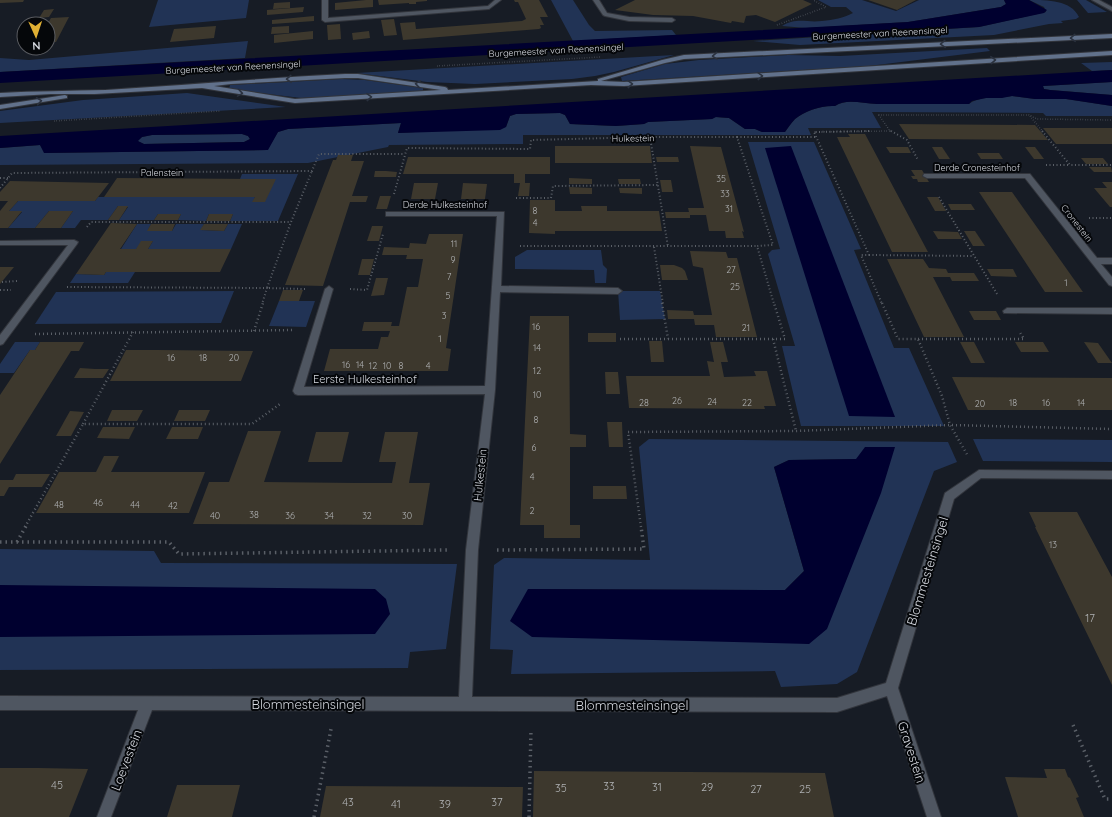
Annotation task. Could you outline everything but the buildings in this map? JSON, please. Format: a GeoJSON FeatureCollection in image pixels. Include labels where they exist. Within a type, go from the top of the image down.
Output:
{"type":"FeatureCollection","features":[{"type":"Feature","properties":{"kind":"main road","name":"Burgemeester van Reenensingel"},"geometry":{"type":"LineString","coordinates":[[591,83],[664,61],[684,57],[1112,36]]}},
{"type":"Feature","properties":{"kind":"main road","name":"Burgemeester van Reenensingel"},"geometry":{"type":"LineString","coordinates":[[202,86],[295,101],[420,95],[457,91],[591,83],[640,83],[1112,53]]}},
{"type":"Feature","properties":{"kind":"main road","name":"Burgemeester van Reenensingel"},"geometry":{"type":"LineString","coordinates":[[0,95],[51,92],[95,92],[202,86],[231,82],[345,76],[404,82],[457,91]]}},
{"type":"Feature","properties":{"kind":"main road","name":"Burgemeester van Reenensingel"},"geometry":{"type":"LineString","coordinates":[[0,107],[95,92]]}},
{"type":"Feature","properties":{"kind":"street"},"geometry":{"type":"LineString","coordinates":[[325,0],[325,20],[489,6],[498,0]]}},
{"type":"Feature","properties":{"kind":"street"},"geometry":{"type":"LineString","coordinates":[[596,0],[605,14],[629,19],[672,20]]}},
{"type":"Feature","properties":{"kind":"street"},"geometry":{"type":"LineString","coordinates":[[1095,0],[1112,9]]}},
{"type":"Feature","properties":{"kind":"street","name":"Derde Cronesteinhof"},"geometry":{"type":"LineString","coordinates":[[927,176],[1027,176]]}},
{"type":"Feature","properties":{"kind":"street","name":"Cronestein"},"geometry":{"type":"LineString","coordinates":[[1027,176],[1112,283]]}},
{"type":"Feature","properties":{"kind":"street","name":"Derde Hulkesteinhof"},"geometry":{"type":"LineString","coordinates":[[389,214],[501,214]]}},
{"type":"Feature","properties":{"kind":"street","name":"Hulkestein"},"geometry":{"type":"LineString","coordinates":[[465,704],[472,550],[490,390],[501,214]]}},
{"type":"Feature","properties":{"kind":"street"},"geometry":{"type":"LineString","coordinates":[[0,244],[74,242]]}},
{"type":"Feature","properties":{"kind":"street"},"geometry":{"type":"LineString","coordinates":[[0,342],[74,242]]}},
{"type":"Feature","properties":{"kind":"street"},"geometry":{"type":"LineString","coordinates":[[1094,261],[1112,261]]}},
{"type":"Feature","properties":{"kind":"street","name":"Eerste Hulkesteinhof"},"geometry":{"type":"LineString","coordinates":[[329,289],[298,391],[490,390]]}},
{"type":"Feature","properties":{"kind":"street"},"geometry":{"type":"LineString","coordinates":[[497,289],[618,291]]}},
{"type":"Feature","properties":{"kind":"street"},"geometry":{"type":"LineString","coordinates":[[1007,312],[1112,311]]}},
{"type":"Feature","properties":{"kind":"street"},"geometry":{"type":"LineString","coordinates":[[979,474],[1112,475]]}},
{"type":"Feature","properties":{"kind":"street","name":"Blommesteinsingel"},"geometry":{"type":"LineString","coordinates":[[0,703],[837,705],[891,688],[949,496],[979,474]]}},
{"type":"Feature","properties":{"kind":"street","name":"Gravestein"},"geometry":{"type":"LineString","coordinates":[[891,688],[934,817]]}},
{"type":"Feature","properties":{"kind":"street","name":"Loevestein"},"geometry":{"type":"LineString","coordinates":[[104,817],[148,703]]}},
{"type":"Feature","properties":{"kind":"path"},"geometry":{"type":"LineString","coordinates":[[777,25],[826,7],[814,0]]}},
{"type":"Feature","properties":{"kind":"path","name":"Burgemeester van Reenensingel"},"geometry":{"type":"LineString","coordinates":[[430,66],[606,57]]}},
{"type":"Feature","properties":{"kind":"path"},"geometry":{"type":"LineString","coordinates":[[1029,115],[1070,165],[1112,165]]}},
{"type":"Feature","properties":{"kind":"path"},"geometry":{"type":"LineString","coordinates":[[890,131],[907,140],[1024,339],[898,339]]}},
{"type":"Feature","properties":{"kind":"path"},"geometry":{"type":"LineString","coordinates":[[650,137],[668,247]]}},
{"type":"Feature","properties":{"kind":"path","name":"Hulkestein"},"geometry":{"type":"LineString","coordinates":[[404,154],[407,148],[530,149],[531,140],[650,137],[817,137]]}},
{"type":"Feature","properties":{"kind":"path"},"geometry":{"type":"LineString","coordinates":[[499,245],[654,247],[773,246],[738,137]]}},
{"type":"Feature","properties":{"kind":"path"},"geometry":{"type":"LineString","coordinates":[[41,287],[267,288],[367,290],[389,214],[404,154],[319,154],[291,222],[267,288],[254,330]]}},
{"type":"Feature","properties":{"kind":"path","name":"Palenstein"},"geometry":{"type":"LineString","coordinates":[[8,178],[12,173],[312,171]]}},
{"type":"Feature","properties":{"kind":"path"},"geometry":{"type":"LineString","coordinates":[[0,178],[8,178]]}},
{"type":"Feature","properties":{"kind":"path"},"geometry":{"type":"LineString","coordinates":[[0,188],[8,178]]}},
{"type":"Feature","properties":{"kind":"path"},"geometry":{"type":"LineString","coordinates":[[501,214],[512,198],[552,198],[553,186],[658,185]]}},
{"type":"Feature","properties":{"kind":"path"},"geometry":{"type":"LineString","coordinates":[[74,242],[91,222],[291,222]]}},
{"type":"Feature","properties":{"kind":"path"},"geometry":{"type":"LineString","coordinates":[[620,339],[785,338],[756,246]]}},
{"type":"Feature","properties":{"kind":"path"},"geometry":{"type":"LineString","coordinates":[[654,247],[668,339]]}},
{"type":"Feature","properties":{"kind":"path"},"geometry":{"type":"LineString","coordinates":[[869,255],[974,256]]}},
{"type":"Feature","properties":{"kind":"path"},"geometry":{"type":"LineString","coordinates":[[2,282],[20,281]]}},
{"type":"Feature","properties":{"kind":"path"},"geometry":{"type":"LineString","coordinates":[[6,334],[317,330]]}},
{"type":"Feature","properties":{"kind":"path"},"geometry":{"type":"LineString","coordinates":[[17,542],[133,332]]}},
{"type":"Feature","properties":{"kind":"path"},"geometry":{"type":"LineString","coordinates":[[773,339],[796,431]]}},
{"type":"Feature","properties":{"kind":"path"},"geometry":{"type":"LineString","coordinates":[[918,339],[942,396],[950,425],[979,474]]}},
{"type":"Feature","properties":{"kind":"path"},"geometry":{"type":"LineString","coordinates":[[83,424],[252,424],[298,391]]}},
{"type":"Feature","properties":{"kind":"path"},"geometry":{"type":"LineString","coordinates":[[0,542],[169,542],[179,554],[644,549],[628,432],[796,431],[950,425],[1112,429]]}},
{"type":"Feature","properties":{"kind":"path"},"geometry":{"type":"LineString","coordinates":[[314,817],[336,704]]}},
{"type":"Feature","properties":{"kind":"path"},"geometry":{"type":"LineString","coordinates":[[529,817],[530,704]]}},
{"type":"Feature","properties":{"kind":"path"},"geometry":{"type":"LineString","coordinates":[[1073,725],[1105,799],[1112,799]]}},
{"type":"Feature","properties":{"kind":"shaded area"},"geometry":{"type":"Polygon","coordinates":[[[158,0],[249,0],[246,18],[149,27],[158,0]]]}},
{"type":"Feature","properties":{"kind":"shaded area"},"geometry":{"type":"Polygon","coordinates":[[[551,0],[573,0],[589,25],[595,31],[672,30],[676,35],[573,41],[551,0]]]}},
{"type":"Feature","properties":{"kind":"shaded area"},"geometry":{"type":"Polygon","coordinates":[[[818,0],[862,0],[896,11],[919,0],[1004,0],[1006,4],[1001,7],[908,22],[806,28],[782,26],[787,23],[797,21],[826,21],[853,13],[846,7],[831,7],[818,0]]]}},
{"type":"Feature","properties":{"kind":"shaded area"},"geometry":{"type":"Polygon","coordinates":[[[1004,0],[1029,0],[1047,10],[1044,13],[979,27],[0,83],[0,72],[908,22],[1001,7],[1006,4],[1004,0]]]}},
{"type":"Feature","properties":{"kind":"shaded area"},"geometry":{"type":"Polygon","coordinates":[[[1029,0],[1044,0],[1065,4],[1075,11],[1079,17],[1076,19],[1061,21],[1063,23],[1049,24],[994,35],[800,45],[753,41],[979,27],[1046,12],[1044,7],[1029,0]]]}},
{"type":"Feature","properties":{"kind":"shaded area"},"geometry":{"type":"Polygon","coordinates":[[[1077,0],[1086,0],[1107,12],[1088,13],[1077,0]]]}},
{"type":"Feature","properties":{"kind":"shaded area"},"geometry":{"type":"Polygon","coordinates":[[[248,41],[245,58],[0,72],[0,58],[29,60],[248,41]]]}},
{"type":"Feature","properties":{"kind":"shaded area"},"geometry":{"type":"Polygon","coordinates":[[[987,48],[990,51],[869,66],[622,81],[621,77],[665,64],[699,60],[788,55],[840,56],[987,48]]]}},
{"type":"Feature","properties":{"kind":"shaded area"},"geometry":{"type":"Polygon","coordinates":[[[674,55],[614,72],[572,79],[475,84],[427,82],[356,73],[674,55]]]}},
{"type":"Feature","properties":{"kind":"shaded area"},"geometry":{"type":"Polygon","coordinates":[[[1112,62],[1112,70],[1092,71],[1081,63],[1112,62]]]}},
{"type":"Feature","properties":{"kind":"shaded area"},"geometry":{"type":"Polygon","coordinates":[[[1112,70],[1112,82],[1043,86],[1044,89],[1050,90],[1112,95],[1112,106],[1066,99],[1035,99],[1012,96],[1002,98],[986,98],[972,101],[969,104],[877,104],[844,102],[835,106],[808,111],[795,119],[785,132],[762,132],[755,129],[745,129],[729,118],[716,117],[712,119],[648,122],[644,124],[616,126],[570,124],[565,115],[560,113],[516,114],[510,116],[506,127],[500,130],[398,133],[401,123],[288,129],[278,132],[268,150],[44,153],[40,145],[0,148],[0,136],[1112,70]],[[242,134],[152,135],[142,137],[138,141],[144,144],[244,142],[250,139],[248,136],[242,134]]]}},
{"type":"Feature","properties":{"kind":"shaded area"},"geometry":{"type":"Polygon","coordinates":[[[342,79],[365,80],[423,88],[423,92],[301,98],[229,89],[230,85],[342,79]]]}},
{"type":"Feature","properties":{"kind":"shaded area"},"geometry":{"type":"Polygon","coordinates":[[[1112,82],[1112,95],[1050,90],[1044,89],[1043,86],[1112,82]]]}},
{"type":"Feature","properties":{"kind":"shaded area"},"geometry":{"type":"Polygon","coordinates":[[[187,93],[286,107],[0,123],[0,111],[83,100],[187,93]]]}},
{"type":"Feature","properties":{"kind":"shaded area"},"geometry":{"type":"Polygon","coordinates":[[[1012,96],[1035,99],[1066,99],[1112,106],[1112,116],[1046,116],[1043,113],[872,112],[881,128],[808,128],[811,135],[523,135],[523,144],[389,145],[388,147],[308,163],[0,165],[0,148],[40,145],[45,153],[267,150],[278,132],[288,129],[401,123],[398,133],[506,127],[510,116],[516,114],[560,113],[565,115],[570,124],[616,126],[644,124],[648,122],[712,119],[715,117],[729,118],[745,129],[755,129],[762,132],[785,132],[795,119],[803,113],[819,108],[835,106],[845,102],[877,104],[969,104],[973,101],[984,98],[1012,96]]]}},
{"type":"Feature","properties":{"kind":"shaded area"},"geometry":{"type":"Polygon","coordinates":[[[242,134],[248,136],[250,139],[244,142],[144,144],[137,141],[142,137],[152,135],[242,134]]]}},
{"type":"Feature","properties":{"kind":"shaded area"},"geometry":{"type":"Polygon","coordinates":[[[748,142],[814,142],[861,249],[854,250],[894,348],[909,348],[944,426],[801,426],[782,346],[795,346],[768,254],[772,250],[780,249],[748,142]]]}},
{"type":"Feature","properties":{"kind":"shaded area"},"geometry":{"type":"Polygon","coordinates":[[[791,146],[895,417],[849,416],[765,148],[791,146]]]}},
{"type":"Feature","properties":{"kind":"shaded area"},"geometry":{"type":"Polygon","coordinates":[[[242,174],[298,174],[278,221],[230,221],[233,214],[209,214],[206,221],[178,220],[181,214],[158,214],[154,220],[119,220],[128,207],[118,206],[108,220],[81,220],[75,228],[61,228],[73,211],[49,211],[35,228],[8,228],[22,212],[9,211],[18,201],[95,201],[98,197],[255,197],[253,202],[264,179],[240,179],[242,174]]]}},
{"type":"Feature","properties":{"kind":"shaded area"},"geometry":{"type":"Polygon","coordinates":[[[137,224],[151,224],[148,230],[172,231],[176,224],[204,224],[201,230],[224,231],[228,224],[242,224],[231,249],[148,249],[153,241],[136,249],[121,249],[137,224]]]}},
{"type":"Feature","properties":{"kind":"shaded area"},"geometry":{"type":"Polygon","coordinates":[[[527,250],[601,250],[603,265],[607,269],[606,283],[595,283],[594,270],[515,269],[515,257],[527,250]]]}},
{"type":"Feature","properties":{"kind":"shaded area"},"geometry":{"type":"Polygon","coordinates":[[[106,272],[135,272],[128,283],[70,283],[76,274],[104,275],[106,272]]]}},
{"type":"Feature","properties":{"kind":"shaded area"},"geometry":{"type":"Polygon","coordinates":[[[234,291],[221,323],[35,324],[56,292],[234,291]]]}},
{"type":"Feature","properties":{"kind":"shaded area"},"geometry":{"type":"Polygon","coordinates":[[[618,291],[660,291],[665,319],[620,320],[618,291]]]}},
{"type":"Feature","properties":{"kind":"shaded area"},"geometry":{"type":"Polygon","coordinates":[[[279,301],[315,301],[306,327],[269,326],[279,301]]]}},
{"type":"Feature","properties":{"kind":"shaded area"},"geometry":{"type":"Polygon","coordinates":[[[15,342],[40,342],[35,350],[30,350],[14,373],[0,373],[0,364],[15,342]]]}},
{"type":"Feature","properties":{"kind":"shaded area"},"geometry":{"type":"Polygon","coordinates":[[[649,439],[948,442],[957,462],[934,471],[857,672],[837,684],[781,687],[775,671],[511,674],[513,650],[490,649],[494,565],[504,558],[650,560],[639,447],[649,439]],[[856,459],[789,460],[774,467],[804,571],[785,590],[528,589],[809,644],[856,459]]]}},
{"type":"Feature","properties":{"kind":"shaded area"},"geometry":{"type":"Polygon","coordinates":[[[973,439],[1112,440],[1112,462],[983,461],[973,439]]]}},
{"type":"Feature","properties":{"kind":"shaded area"},"geometry":{"type":"Polygon","coordinates":[[[865,447],[895,447],[881,493],[827,629],[809,644],[532,637],[510,621],[528,589],[785,590],[804,571],[774,467],[789,460],[856,459],[865,447]]]}},
{"type":"Feature","properties":{"kind":"shaded area"},"geometry":{"type":"Polygon","coordinates":[[[0,549],[154,551],[161,563],[457,564],[446,649],[410,652],[408,668],[0,670],[0,549]]]}},
{"type":"Feature","properties":{"kind":"shaded area"},"geometry":{"type":"Polygon","coordinates":[[[0,585],[375,589],[386,599],[390,614],[375,634],[0,637],[0,585]]]}}]}
